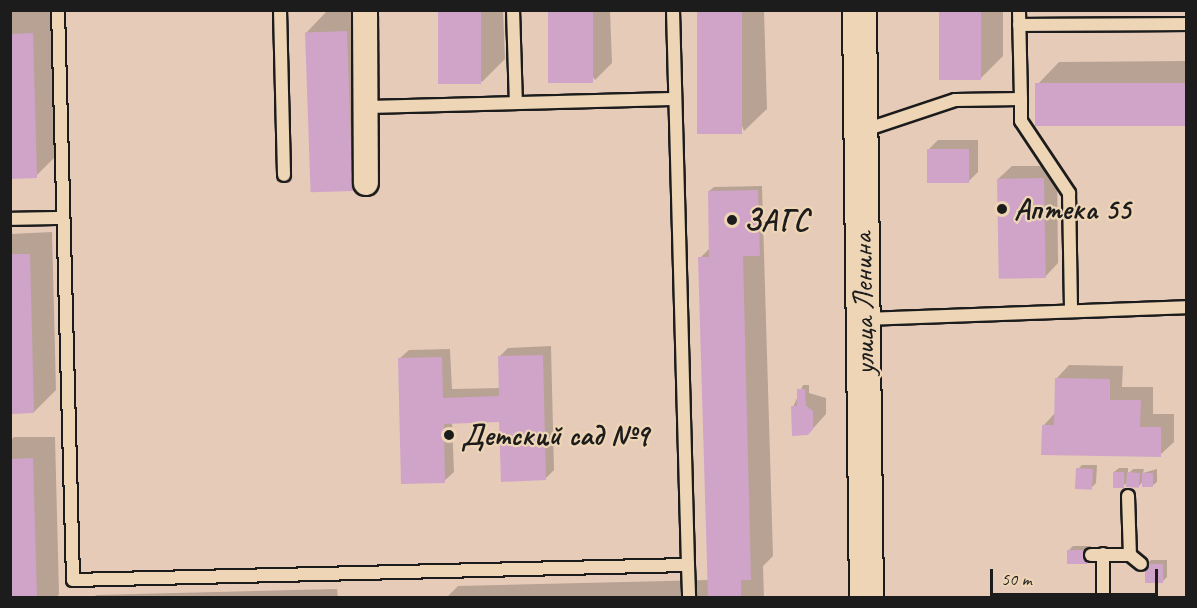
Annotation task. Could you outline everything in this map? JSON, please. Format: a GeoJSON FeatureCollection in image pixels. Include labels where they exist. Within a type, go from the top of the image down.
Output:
{"type":"FeatureCollection","features":[{"type":"Feature","properties":{"kind":"main road","name":"улица Ленина"},"geometry":{"type":"LineString","coordinates":[[859,10],[866,597]]}},
{"type":"Feature","properties":{"kind":"street"},"geometry":{"type":"LineString","coordinates":[[365,10],[366,183]]}},
{"type":"Feature","properties":{"kind":"lane"},"geometry":{"type":"LineString","coordinates":[[58,10],[73,580],[688,565]]}},
{"type":"Feature","properties":{"kind":"lane"},"geometry":{"type":"LineString","coordinates":[[280,10],[284,176]]}},
{"type":"Feature","properties":{"kind":"lane"},"geometry":{"type":"LineString","coordinates":[[513,10],[516,103]]}},
{"type":"Feature","properties":{"kind":"lane"},"geometry":{"type":"LineString","coordinates":[[673,10],[689,597]]}},
{"type":"Feature","properties":{"kind":"lane"},"geometry":{"type":"LineString","coordinates":[[1019,10],[1022,121],[1069,193],[1071,309]]}},
{"type":"Feature","properties":{"kind":"lane"},"geometry":{"type":"LineString","coordinates":[[1019,25],[1186,24]]}},
{"type":"Feature","properties":{"kind":"lane"},"geometry":{"type":"LineString","coordinates":[[365,107],[675,99]]}},
{"type":"Feature","properties":{"kind":"lane"},"geometry":{"type":"LineString","coordinates":[[861,131],[955,100],[1021,99]]}},
{"type":"Feature","properties":{"kind":"lane"},"geometry":{"type":"LineString","coordinates":[[10,219],[63,218]]}},
{"type":"Feature","properties":{"kind":"lane"},"geometry":{"type":"LineString","coordinates":[[863,320],[1071,309],[1186,307]]}},
{"type":"Feature","properties":{"kind":"lane"},"geometry":{"type":"LineString","coordinates":[[1128,496],[1130,555]]}},
{"type":"Feature","properties":{"kind":"lane"},"geometry":{"type":"LineString","coordinates":[[1103,597],[1097,555],[1130,555],[1141,564]]}},
{"type":"Feature","properties":{"kind":"building"},"geometry":{"type":"Polygon","coordinates":[[[438,10],[481,10],[481,84],[438,84],[438,10]]]}},
{"type":"Feature","properties":{"kind":"building"},"geometry":{"type":"Polygon","coordinates":[[[548,10],[593,10],[593,83],[548,83],[548,10]]]}},
{"type":"Feature","properties":{"kind":"building"},"geometry":{"type":"Polygon","coordinates":[[[697,10],[742,10],[742,134],[697,134],[697,10]]]}},
{"type":"Feature","properties":{"kind":"building"},"geometry":{"type":"Polygon","coordinates":[[[939,10],[981,10],[981,80],[939,80],[939,10]]]}},
{"type":"Feature","properties":{"kind":"building"},"geometry":{"type":"Polygon","coordinates":[[[347,31],[353,191],[311,192],[305,32],[347,31]]]}},
{"type":"Feature","properties":{"kind":"building"},"geometry":{"type":"Polygon","coordinates":[[[33,33],[37,178],[10,179],[10,34],[33,33]]]}},
{"type":"Feature","properties":{"kind":"building"},"geometry":{"type":"Polygon","coordinates":[[[1035,83],[1186,83],[1186,126],[1035,126],[1035,83]]]}},
{"type":"Feature","properties":{"kind":"building"},"geometry":{"type":"Polygon","coordinates":[[[927,149],[969,149],[969,183],[927,183],[927,149]]]}},
{"type":"Feature","properties":{"kind":"building"},"geometry":{"type":"Polygon","coordinates":[[[1044,178],[1046,278],[999,279],[997,179],[1044,178]]]}},
{"type":"Feature","properties":{"kind":"building"},"geometry":{"type":"Polygon","coordinates":[[[758,190],[760,256],[743,256],[751,580],[741,580],[741,598],[708,598],[698,257],[709,257],[708,191],[758,190]]]}},
{"type":"Feature","properties":{"kind":"building"},"geometry":{"type":"Polygon","coordinates":[[[10,254],[30,254],[34,413],[10,414],[10,254]]]}},
{"type":"Feature","properties":{"kind":"building"},"geometry":{"type":"Polygon","coordinates":[[[543,355],[546,480],[501,482],[499,422],[444,424],[445,483],[401,484],[398,358],[442,357],[443,398],[499,396],[498,356],[543,355]]]}},
{"type":"Feature","properties":{"kind":"building"},"geometry":{"type":"Polygon","coordinates":[[[1055,378],[1110,379],[1110,400],[1141,400],[1140,427],[1161,427],[1161,457],[1041,455],[1042,425],[1054,425],[1055,378]]]}},
{"type":"Feature","properties":{"kind":"building"},"geometry":{"type":"Polygon","coordinates":[[[797,389],[805,389],[806,406],[813,411],[813,429],[808,435],[792,436],[791,406],[797,406],[797,389]]]}},
{"type":"Feature","properties":{"kind":"building"},"geometry":{"type":"Polygon","coordinates":[[[33,458],[37,598],[10,598],[10,459],[33,458]]]}},
{"type":"Feature","properties":{"kind":"building"},"geometry":{"type":"Polygon","coordinates":[[[1076,468],[1093,469],[1092,490],[1075,489],[1076,468]]]}},
{"type":"Feature","properties":{"kind":"building"},"geometry":{"type":"Polygon","coordinates":[[[1113,472],[1124,472],[1124,488],[1113,488],[1113,472]]]}},
{"type":"Feature","properties":{"kind":"building"},"geometry":{"type":"Polygon","coordinates":[[[1127,472],[1140,473],[1139,488],[1126,487],[1127,472]]]}},
{"type":"Feature","properties":{"kind":"building"},"geometry":{"type":"Polygon","coordinates":[[[1142,473],[1153,473],[1153,487],[1142,487],[1142,473]]]}},
{"type":"Feature","properties":{"kind":"building"},"geometry":{"type":"Polygon","coordinates":[[[1067,550],[1087,550],[1087,564],[1067,564],[1067,550]]]}},
{"type":"Feature","properties":{"kind":"building"},"geometry":{"type":"Polygon","coordinates":[[[1145,564],[1163,564],[1163,583],[1145,583],[1145,564]]]}},
{"type":"Feature","properties":{"kind":"place","name":"Аптека 55"},"geometry":{"type":"Point","coordinates":[1002,209]}},
{"type":"Feature","properties":{"kind":"place","name":"ЗАГС"},"geometry":{"type":"Point","coordinates":[732,220]}},
{"type":"Feature","properties":{"kind":"place","name":"Детский сад №9"},"geometry":{"type":"Point","coordinates":[449,435]}}]}
